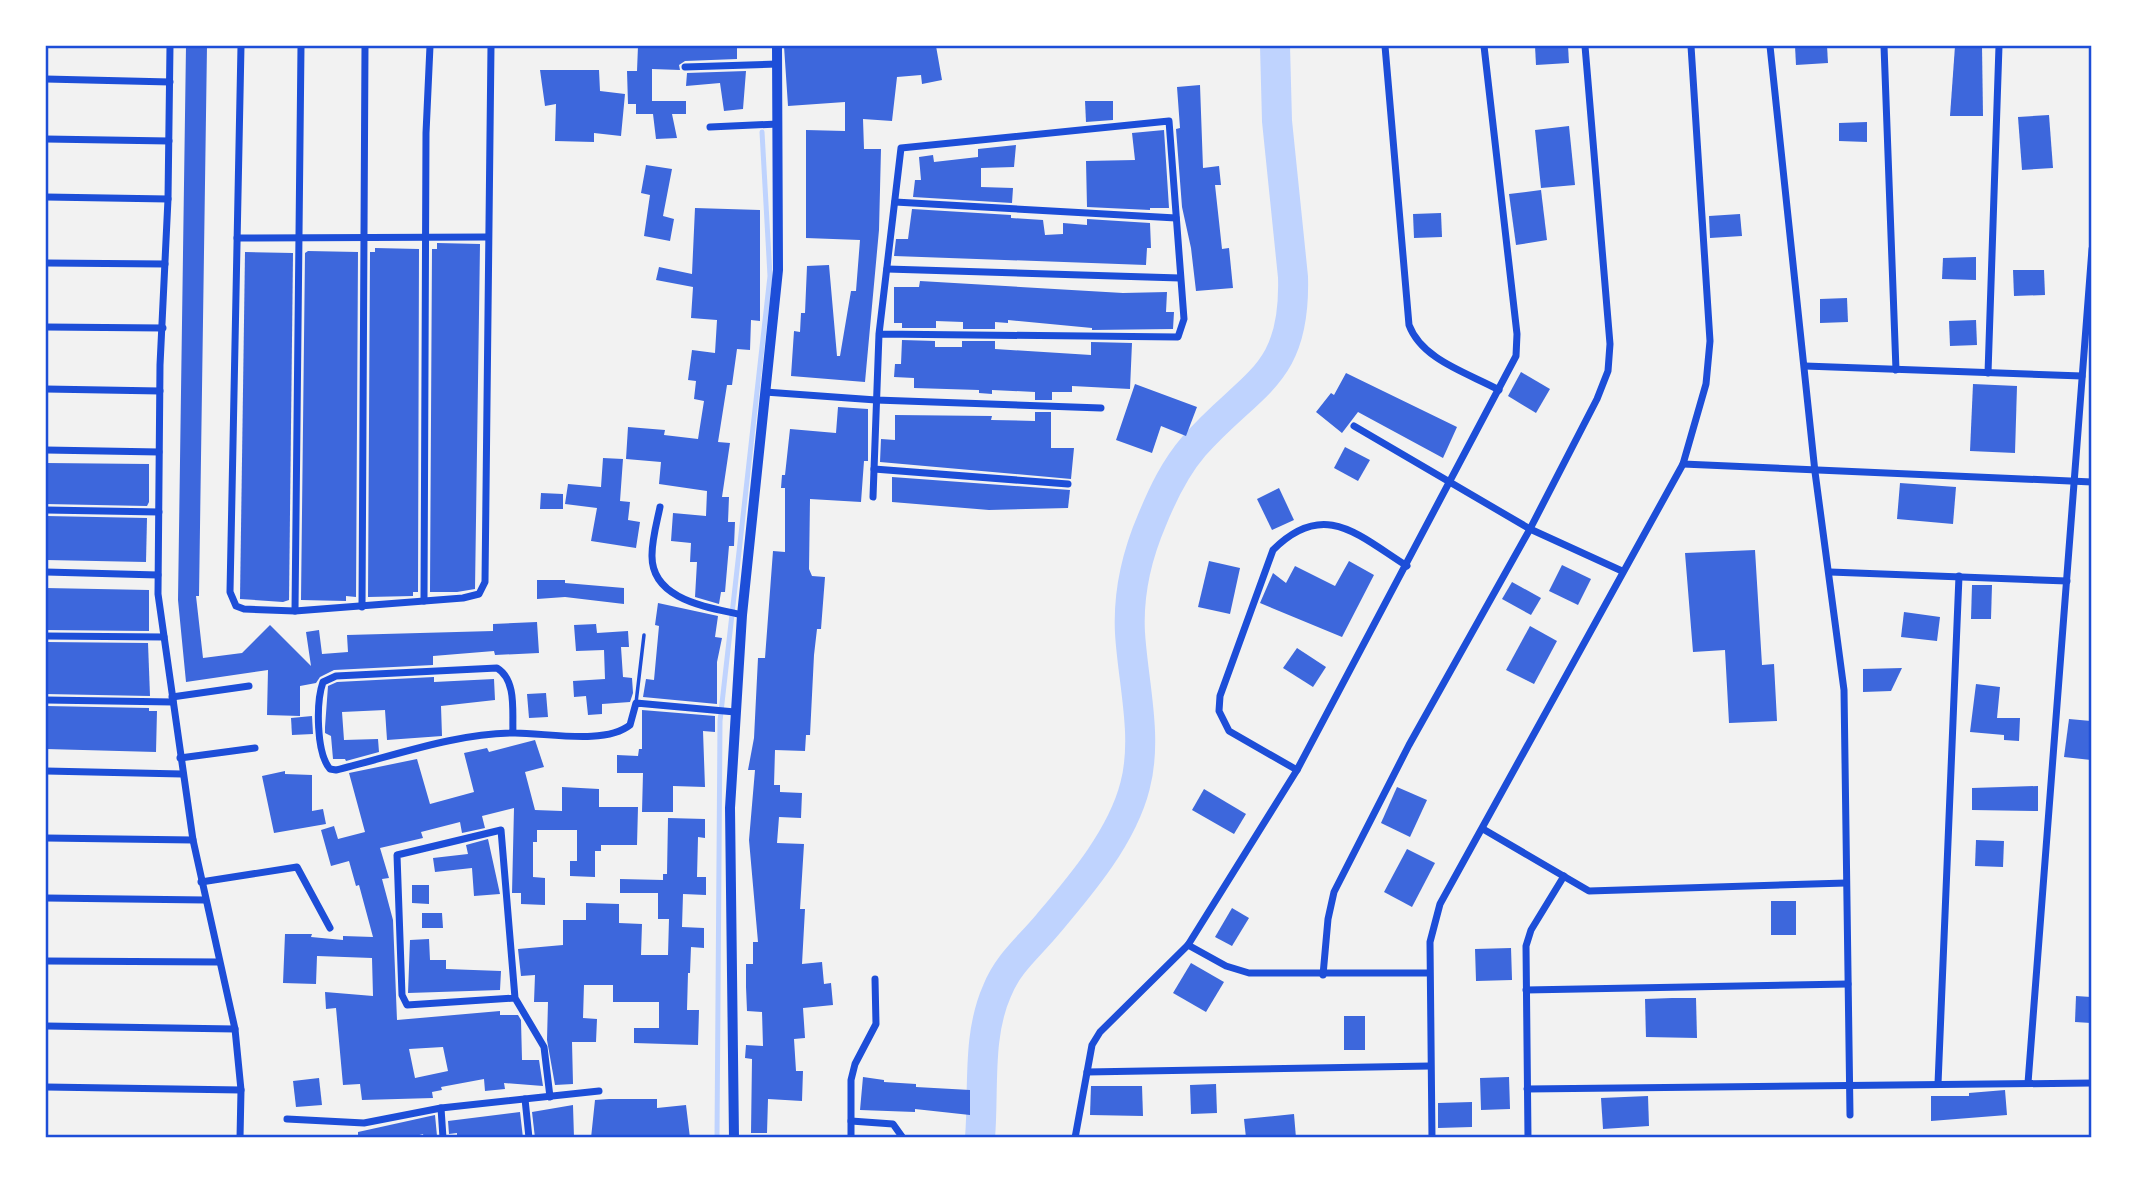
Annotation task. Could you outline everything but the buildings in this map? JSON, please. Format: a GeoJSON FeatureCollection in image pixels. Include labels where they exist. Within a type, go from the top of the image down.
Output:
{"type":"FeatureCollection","features":[{"type":"Feature","properties":{"kind":"main road"},"geometry":{"type":"LineString","coordinates":[[734,1138],[730,808],[743,615],[778,270],[777,46]]}},
{"type":"Feature","properties":{"kind":"street"},"geometry":{"type":"LineString","coordinates":[[170,46],[168,199],[160,391],[158,575],[172,699],[193,840],[235,1029],[241,1090],[240,1138]]}},
{"type":"Feature","properties":{"kind":"street"},"geometry":{"type":"LineString","coordinates":[[241,46],[230,592],[236,606],[244,609],[295,611],[362,607],[479,594],[486,572],[487,237],[491,46]]}},
{"type":"Feature","properties":{"kind":"street"},"geometry":{"type":"LineString","coordinates":[[295,611],[301,46]]}},
{"type":"Feature","properties":{"kind":"street"},"geometry":{"type":"LineString","coordinates":[[362,607],[365,46]]}},
{"type":"Feature","properties":{"kind":"street"},"geometry":{"type":"LineString","coordinates":[[424,601],[425,237],[430,46]]}},
{"type":"Feature","properties":{"kind":"street"},"geometry":{"type":"LineString","coordinates":[[1385,46],[1409,325],[1415,340],[1425,350],[1499,390]]}},
{"type":"Feature","properties":{"kind":"street"},"geometry":{"type":"LineString","coordinates":[[1075,1138],[1092,1045],[1100,1032],[1188,945],[1297,771],[1516,356],[1517,334],[1484,46]]}},
{"type":"Feature","properties":{"kind":"street"},"geometry":{"type":"LineString","coordinates":[[1323,975],[1328,919],[1334,892],[1409,745],[1530,529],[1597,399],[1608,371],[1610,344],[1585,46]]}},
{"type":"Feature","properties":{"kind":"street"},"geometry":{"type":"LineString","coordinates":[[1432,1138],[1430,942],[1440,904],[1622,570],[1683,464],[1706,384],[1710,341],[1691,46]]}},
{"type":"Feature","properties":{"kind":"street"},"geometry":{"type":"LineString","coordinates":[[1770,46],[1815,472],[1844,690],[1850,1115]]}},
{"type":"Feature","properties":{"kind":"street"},"geometry":{"type":"LineString","coordinates":[[1884,46],[1896,370]]}},
{"type":"Feature","properties":{"kind":"street"},"geometry":{"type":"LineString","coordinates":[[1988,373],[1999,46]]}},
{"type":"Feature","properties":{"kind":"street"},"geometry":{"type":"LineString","coordinates":[[685,67],[777,64]]}},
{"type":"Feature","properties":{"kind":"street"},"geometry":{"type":"LineString","coordinates":[[46,79],[170,82]]}},
{"type":"Feature","properties":{"kind":"street"},"geometry":{"type":"LineString","coordinates":[[873,497],[879,334],[901,148],[1169,121],[1183,329],[1178,337],[1168,339],[879,334]]}},
{"type":"Feature","properties":{"kind":"street"},"geometry":{"type":"LineString","coordinates":[[710,127],[778,124]]}},
{"type":"Feature","properties":{"kind":"street"},"geometry":{"type":"LineString","coordinates":[[46,139],[169,141]]}},
{"type":"Feature","properties":{"kind":"street"},"geometry":{"type":"LineString","coordinates":[[46,197],[168,199]]}},
{"type":"Feature","properties":{"kind":"street"},"geometry":{"type":"LineString","coordinates":[[895,202],[1176,218]]}},
{"type":"Feature","properties":{"kind":"street"},"geometry":{"type":"LineString","coordinates":[[237,238],[487,237]]}},
{"type":"Feature","properties":{"kind":"street"},"geometry":{"type":"LineString","coordinates":[[2028,1083],[2091,249]]}},
{"type":"Feature","properties":{"kind":"street"},"geometry":{"type":"LineString","coordinates":[[46,263],[165,264]]}},
{"type":"Feature","properties":{"kind":"street"},"geometry":{"type":"LineString","coordinates":[[887,270],[1180,278]]}},
{"type":"Feature","properties":{"kind":"street"},"geometry":{"type":"LineString","coordinates":[[46,327],[163,328]]}},
{"type":"Feature","properties":{"kind":"street"},"geometry":{"type":"LineString","coordinates":[[1805,366],[2082,376]]}},
{"type":"Feature","properties":{"kind":"street"},"geometry":{"type":"LineString","coordinates":[[46,389],[160,391]]}},
{"type":"Feature","properties":{"kind":"street"},"geometry":{"type":"LineString","coordinates":[[765,392],[876,400],[1101,408]]}},
{"type":"Feature","properties":{"kind":"street"},"geometry":{"type":"LineString","coordinates":[[1354,426],[1530,529],[1622,570]]}},
{"type":"Feature","properties":{"kind":"street"},"geometry":{"type":"LineString","coordinates":[[46,450],[159,452]]}},
{"type":"Feature","properties":{"kind":"street"},"geometry":{"type":"LineString","coordinates":[[1683,464],[1815,472],[2091,482]]}},
{"type":"Feature","properties":{"kind":"street"},"geometry":{"type":"LineString","coordinates":[[874,469],[1068,484]]}},
{"type":"Feature","properties":{"kind":"street"},"geometry":{"type":"LineString","coordinates":[[660,506],[652,555],[654,572],[664,588],[684,600],[743,615]]}},
{"type":"Feature","properties":{"kind":"street"},"geometry":{"type":"LineString","coordinates":[[46,510],[159,512]]}},
{"type":"Feature","properties":{"kind":"street"},"geometry":{"type":"LineString","coordinates":[[1297,771],[1229,731],[1219,712],[1220,696],[1273,550],[1291,533],[1326,523],[1346,527],[1407,566]]}},
{"type":"Feature","properties":{"kind":"street"},"geometry":{"type":"LineString","coordinates":[[46,572],[158,575]]}},
{"type":"Feature","properties":{"kind":"street"},"geometry":{"type":"LineString","coordinates":[[1830,572],[2067,581]]}},
{"type":"Feature","properties":{"kind":"street"},"geometry":{"type":"LineString","coordinates":[[1938,1084],[1959,576]]}},
{"type":"Feature","properties":{"kind":"street"},"geometry":{"type":"LineString","coordinates":[[46,636],[164,638]]}},
{"type":"Feature","properties":{"kind":"street"},"geometry":{"type":"LineString","coordinates":[[513,733],[510,684],[505,673],[497,668],[336,676],[323,682],[319,692],[318,724],[324,759],[330,769],[477,736],[513,733],[610,736],[630,725],[636,703],[735,712]]}},
{"type":"Feature","properties":{"kind":"street"},"geometry":{"type":"LineString","coordinates":[[46,700],[172,699],[249,686]]}},
{"type":"Feature","properties":{"kind":"street"},"geometry":{"type":"LineString","coordinates":[[180,758],[255,748]]}},
{"type":"Feature","properties":{"kind":"street"},"geometry":{"type":"LineString","coordinates":[[46,771],[182,774]]}},
{"type":"Feature","properties":{"kind":"street"},"geometry":{"type":"LineString","coordinates":[[1483,829],[1589,891],[1846,883]]}},
{"type":"Feature","properties":{"kind":"street"},"geometry":{"type":"LineString","coordinates":[[515,998],[407,1005],[402,995],[397,855],[500,830],[515,998],[544,1047],[550,1097]]}},
{"type":"Feature","properties":{"kind":"street"},"geometry":{"type":"LineString","coordinates":[[46,838],[193,840]]}},
{"type":"Feature","properties":{"kind":"street"},"geometry":{"type":"LineString","coordinates":[[201,882],[297,867],[330,928]]}},
{"type":"Feature","properties":{"kind":"street"},"geometry":{"type":"LineString","coordinates":[[1528,1138],[1526,946],[1531,930],[1564,876]]}},
{"type":"Feature","properties":{"kind":"street"},"geometry":{"type":"LineString","coordinates":[[46,898],[205,900]]}},
{"type":"Feature","properties":{"kind":"street"},"geometry":{"type":"LineString","coordinates":[[1188,945],[1226,966],[1249,973],[1429,973]]}},
{"type":"Feature","properties":{"kind":"street"},"geometry":{"type":"LineString","coordinates":[[46,961],[219,961]]}},
{"type":"Feature","properties":{"kind":"street"},"geometry":{"type":"LineString","coordinates":[[851,1138],[853,1070],[876,1024],[875,979]]}},
{"type":"Feature","properties":{"kind":"street"},"geometry":{"type":"LineString","coordinates":[[1526,990],[1848,984]]}},
{"type":"Feature","properties":{"kind":"street"},"geometry":{"type":"LineString","coordinates":[[46,1026],[235,1029]]}},
{"type":"Feature","properties":{"kind":"street"},"geometry":{"type":"LineString","coordinates":[[1087,1072],[1430,1066]]}},
{"type":"Feature","properties":{"kind":"street"},"geometry":{"type":"LineString","coordinates":[[1527,1089],[2091,1083]]}},
{"type":"Feature","properties":{"kind":"street"},"geometry":{"type":"LineString","coordinates":[[46,1087],[241,1090]]}},
{"type":"Feature","properties":{"kind":"street"},"geometry":{"type":"LineString","coordinates":[[287,1119],[364,1123],[441,1108],[599,1091]]}},
{"type":"Feature","properties":{"kind":"street"},"geometry":{"type":"LineString","coordinates":[[525,1099],[529,1138]]}},
{"type":"Feature","properties":{"kind":"street"},"geometry":{"type":"LineString","coordinates":[[441,1108],[443,1138]]}},
{"type":"Feature","properties":{"kind":"street"},"geometry":{"type":"LineString","coordinates":[[852,1121],[893,1124],[903,1138]]}},
{"type":"Feature","properties":{"kind":"lane"},"geometry":{"type":"LineString","coordinates":[[636,703],[644,635]]}},
{"type":"Feature","properties":{"kind":"waterway"},"geometry":{"type":"LineString","coordinates":[[980,1138],[986,1026],[997,991],[1013,964],[1099,860],[1121,824],[1135,786],[1139,767],[1140,729],[1130,633],[1130,604],[1138,561],[1147,533],[1165,491],[1181,463],[1214,425],[1266,375],[1278,358],[1287,337],[1292,311],[1293,277],[1277,121],[1275,46]]}},
{"type":"Feature","properties":{"kind":"waterway"},"geometry":{"type":"LineString","coordinates":[[717,1138],[720,721],[770,276],[762,132]]}}]}
